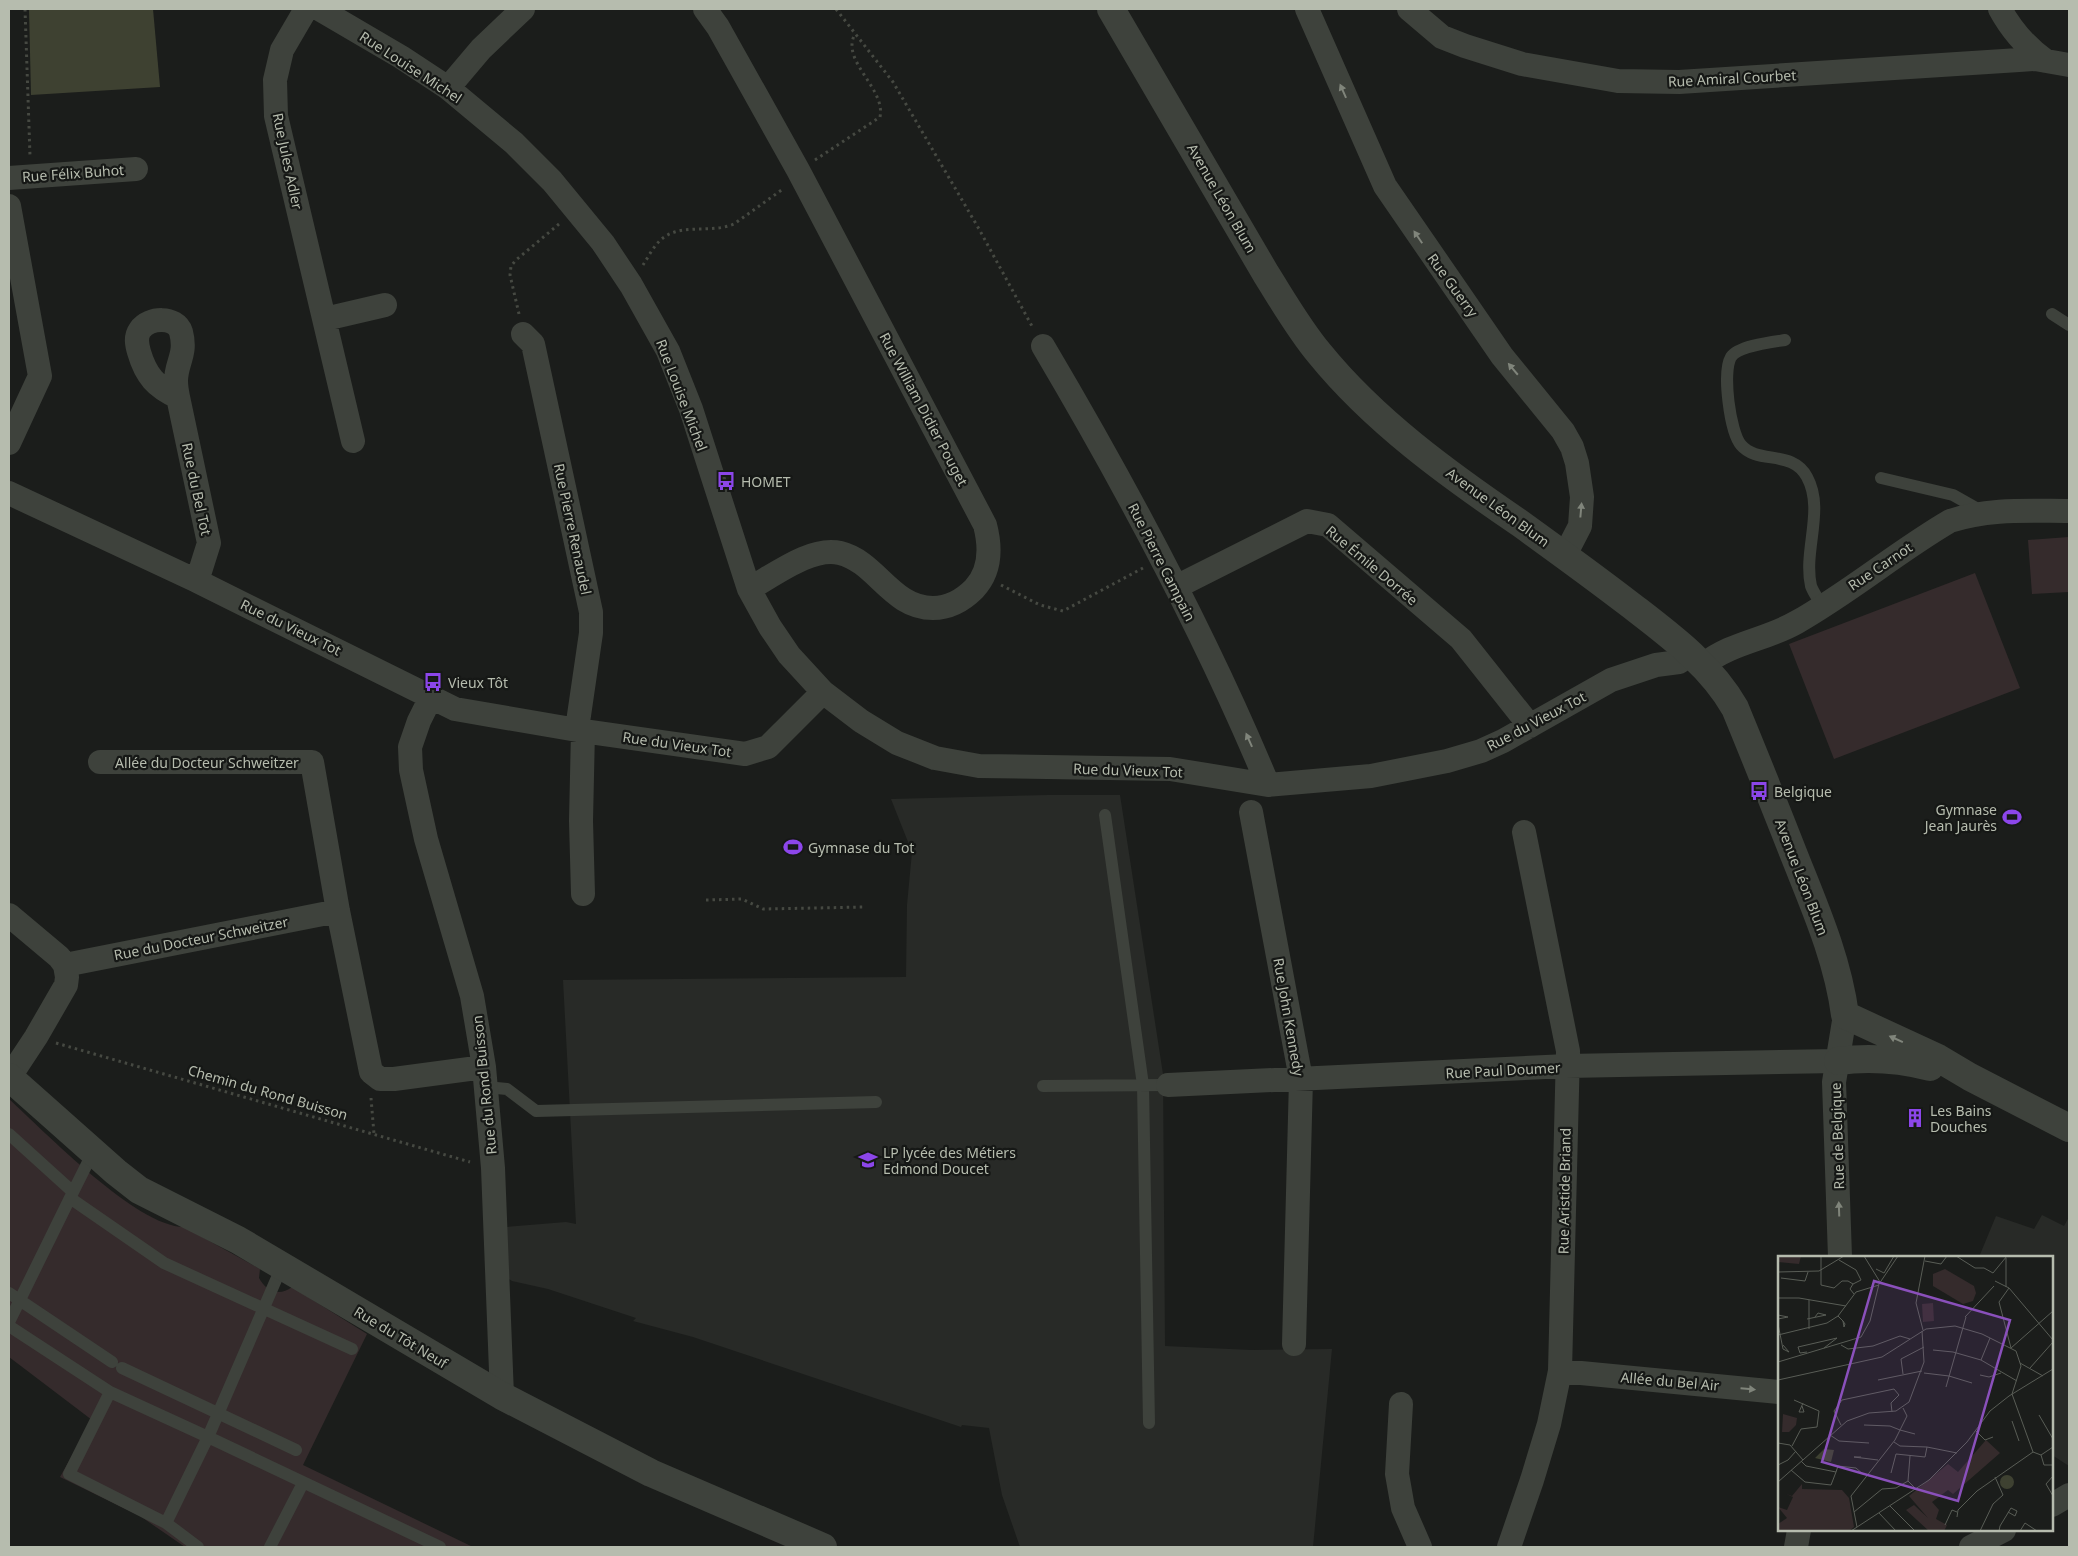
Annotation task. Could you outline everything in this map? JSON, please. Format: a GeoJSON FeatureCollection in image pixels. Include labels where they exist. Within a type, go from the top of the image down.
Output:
{"type":"FeatureCollection","features":[{"type":"Feature","properties":{"kind":"street","name":"Rue Jules Adler"},"geometry":{"type":"LineString","coordinates":[[306,9],[282,50],[275,80],[276,116],[325,318],[352,441]]}},
{"type":"Feature","properties":{"kind":"street","name":"Rue Louise Michel"},"geometry":{"type":"LineString","coordinates":[[319,9],[401,57],[448,88],[514,143],[576,210],[603,243],[632,285],[668,351],[691,409],[750,589],[770,627],[789,655],[823,692]]}},
{"type":"Feature","properties":{"kind":"street"},"geometry":{"type":"LineString","coordinates":[[448,88],[481,49],[523,9]]}},
{"type":"Feature","properties":{"kind":"street","name":"Rue William Didier Pouget"},"geometry":{"type":"LineString","coordinates":[[705,9],[718,27],[798,170],[985,525],[990,544],[984,577]]}},
{"type":"Feature","properties":{"kind":"street","name":"Avenue Léon Blum"},"geometry":{"type":"LineString","coordinates":[[1111,9],[1290,314],[1319,354],[1365,402],[1415,447],[1565,555],[1656,624],[1697,660],[1726,693],[1735,708],[1813,902],[1827,942],[1842,995],[1845,1015]]}},
{"type":"Feature","properties":{"kind":"street","name":"Rue Guerry"},"geometry":{"type":"LineString","coordinates":[[1307,9],[1385,186],[1502,356],[1563,431],[1572,447],[1578,463],[1582,497],[1580,526],[1565,555]]}},
{"type":"Feature","properties":{"kind":"street","name":"Rue Amiral Courbet"},"geometry":{"type":"LineString","coordinates":[[1409,9],[1442,36],[1465,46],[1522,64],[1618,81],[1679,82],[2019,60],[2046,61],[2069,65]]}},
{"type":"Feature","properties":{"kind":"street"},"geometry":{"type":"LineString","coordinates":[[2000,9],[2024,43],[2046,61]]}},
{"type":"Feature","properties":{"kind":"street","name":"Rue Félix Buhot"},"geometry":{"type":"LineString","coordinates":[[20,177],[136,169]]}},
{"type":"Feature","properties":{"kind":"street"},"geometry":{"type":"LineString","coordinates":[[9,206],[40,376],[9,443]]}},
{"type":"Feature","properties":{"kind":"street"},"geometry":{"type":"LineString","coordinates":[[325,318],[385,305]]}},
{"type":"Feature","properties":{"kind":"street","name":"Rue Pierre Renaudel"},"geometry":{"type":"LineString","coordinates":[[523,334],[533,344],[591,612],[591,634],[580,730]]}},
{"type":"Feature","properties":{"kind":"street","name":"Rue Pierre Campain"},"geometry":{"type":"LineString","coordinates":[[1043,346],[1090,427],[1176,586],[1268,785]]}},
{"type":"Feature","properties":{"kind":"street","name":"Rue du Bel Tot"},"geometry":{"type":"LineString","coordinates":[[178,397],[209,543],[197,580]]}},
{"type":"Feature","properties":{"kind":"street","name":"Rue du Vieux Tot"},"geometry":{"type":"LineString","coordinates":[[9,493],[197,580],[454,709],[745,754],[768,747],[823,692],[861,721],[897,743],[935,758],[979,766],[1170,769],[1268,785],[1362,777],[1405,770],[1481,750],[1503,741],[1611,680],[1656,665],[1697,660]]}},
{"type":"Feature","properties":{"kind":"street","name":"Rue Carnot"},"geometry":{"type":"LineString","coordinates":[[1697,660],[1794,624],[1950,520],[1977,513],[2069,511]]}},
{"type":"Feature","properties":{"kind":"street","name":"Rue Émile Dorrée"},"geometry":{"type":"LineString","coordinates":[[1176,586],[1307,521],[1328,525],[1461,639],[1530,726]]}},
{"type":"Feature","properties":{"kind":"street"},"geometry":{"type":"LineString","coordinates":[[750,589],[813,554],[828,552],[840,553],[858,561],[906,602],[916,607],[942,608],[951,605],[964,599],[984,577]]}},
{"type":"Feature","properties":{"kind":"street","name":"Rue du Rond Buisson"},"geometry":{"type":"LineString","coordinates":[[431,697],[418,721],[410,747],[411,770],[426,839],[472,996],[485,1077],[493,1168],[502,1396]]}},
{"type":"Feature","properties":{"kind":"street"},"geometry":{"type":"LineString","coordinates":[[580,730],[584,894]]}},
{"type":"Feature","properties":{"kind":"street","name":"Allée du Docteur Schweitzer"},"geometry":{"type":"LineString","coordinates":[[100,762],[312,762],[338,911]]}},
{"type":"Feature","properties":{"kind":"street","name":"Rue John Kennedy"},"geometry":{"type":"LineString","coordinates":[[1251,812],[1301,1079],[1294,1344]]}},
{"type":"Feature","properties":{"kind":"street","name":"Rue Aristide Briand"},"geometry":{"type":"LineString","coordinates":[[1509,1547],[1549,1424],[1560,1371],[1568,1050],[1524,832]]}},
{"type":"Feature","properties":{"kind":"street"},"geometry":{"type":"LineString","coordinates":[[338,911],[371,1072],[380,1079],[485,1077]]}},
{"type":"Feature","properties":{"kind":"street","name":"Rue du Docteur Schweitzer"},"geometry":{"type":"LineString","coordinates":[[65,965],[338,911]]}},
{"type":"Feature","properties":{"kind":"street"},"geometry":{"type":"LineString","coordinates":[[9,915],[59,957],[65,965],[67,977],[66,985],[36,1037],[9,1078]]}},
{"type":"Feature","properties":{"kind":"street"},"geometry":{"type":"LineString","coordinates":[[1845,1015],[1938,1058],[1970,1078],[2069,1128]]}},
{"type":"Feature","properties":{"kind":"street","name":"Rue de Belgique"},"geometry":{"type":"LineString","coordinates":[[1840,1256],[1834,1082],[1845,1015]]}},
{"type":"Feature","properties":{"kind":"street"},"geometry":{"type":"LineString","coordinates":[[1838,1061],[1864,1058],[1894,1059],[1970,1078]]}},
{"type":"Feature","properties":{"kind":"street","name":"Rue Paul Doumer"},"geometry":{"type":"LineString","coordinates":[[1168,1085],[1567,1066],[1838,1061]]}},
{"type":"Feature","properties":{"kind":"street","name":"Rue du Tôt Neuf"},"geometry":{"type":"LineString","coordinates":[[9,1078],[139,1190],[238,1240],[502,1396],[650,1473],[796,1542],[823,1547]]}},
{"type":"Feature","properties":{"kind":"street","name":"Allée du Bel Air"},"geometry":{"type":"LineString","coordinates":[[1560,1371],[1778,1392]]}},
{"type":"Feature","properties":{"kind":"street"},"geometry":{"type":"LineString","coordinates":[[1401,1404],[1397,1474],[1402,1508],[1420,1547]]}},
{"type":"Feature","properties":{"kind":"street"},"geometry":{"type":"LineString","coordinates":[[2053,1504],[2069,1495]]}},
{"type":"Feature","properties":{"kind":"street"},"geometry":{"type":"LineString","coordinates":[[1796,1547],[1798,1531]]}},
{"type":"Feature","properties":{"kind":"street"},"geometry":{"type":"LineString","coordinates":[[1971,1547],[2002,1531]]}},
{"type":"Feature","properties":{"kind":"lane"},"geometry":{"type":"LineString","coordinates":[[2052,314],[2069,325]]}},
{"type":"Feature","properties":{"kind":"lane"},"geometry":{"type":"LineString","coordinates":[[1784,340],[1743,348],[1732,356],[1726,373],[1732,421],[1740,444],[1752,454],[1785,458],[1797,465],[1807,476],[1815,500],[1810,547],[1812,586],[1822,606]]}},
{"type":"Feature","properties":{"kind":"lane"},"geometry":{"type":"LineString","coordinates":[[1881,478],[1953,494],[1976,508],[1977,513]]}},
{"type":"Feature","properties":{"kind":"lane"},"geometry":{"type":"LineString","coordinates":[[1105,815],[1143,1086],[1149,1423]]}},
{"type":"Feature","properties":{"kind":"lane"},"geometry":{"type":"LineString","coordinates":[[485,1077],[507,1088],[536,1111],[876,1102]]}},
{"type":"Feature","properties":{"kind":"lane"},"geometry":{"type":"LineString","coordinates":[[1043,1086],[1168,1085]]}},
{"type":"Feature","properties":{"kind":"lane"},"geometry":{"type":"LineString","coordinates":[[9,1134],[71,1195],[164,1263],[352,1350]]}},
{"type":"Feature","properties":{"kind":"lane"},"geometry":{"type":"LineString","coordinates":[[93,1152],[14,1297],[9,1324],[110,1392],[440,1547]]}},
{"type":"Feature","properties":{"kind":"lane"},"geometry":{"type":"LineString","coordinates":[[166,1523],[208,1437],[282,1266]]}},
{"type":"Feature","properties":{"kind":"lane"},"geometry":{"type":"LineString","coordinates":[[14,1297],[117,1365],[296,1450]]}},
{"type":"Feature","properties":{"kind":"lane"},"geometry":{"type":"LineString","coordinates":[[110,1392],[69,1474],[166,1523],[198,1547]]}},
{"type":"Feature","properties":{"kind":"lane"},"geometry":{"type":"LineString","coordinates":[[270,1547],[303,1483]]}},
{"type":"Feature","properties":{"kind":"path"},"geometry":{"type":"LineString","coordinates":[[20,177],[25,9]]}},
{"type":"Feature","properties":{"kind":"path"},"geometry":{"type":"LineString","coordinates":[[836,9],[893,82],[1043,346]]}},
{"type":"Feature","properties":{"kind":"path"},"geometry":{"type":"LineString","coordinates":[[523,334],[510,275],[511,266],[576,210]]}},
{"type":"Feature","properties":{"kind":"path"},"geometry":{"type":"LineString","coordinates":[[984,577],[1040,605],[1063,611],[1137,571]]}},
{"type":"Feature","properties":{"kind":"path"},"geometry":{"type":"LineString","coordinates":[[706,900],[742,899],[763,909],[866,907]]}},
{"type":"Feature","properties":{"kind":"path","name":"Chemin du Rond Buisson"},"geometry":{"type":"LineString","coordinates":[[36,1037],[493,1168]]}},
{"type":"Feature","properties":{"kind":"path"},"geometry":{"type":"LineString","coordinates":[[371,1072],[371,1120],[374,1134]]}},
{"type":"Feature","properties":{"kind":"shaded area"},"geometry":{"type":"Polygon","coordinates":[[[29,9],[153,9],[160,87],[31,95],[29,9]]]}},
{"type":"Feature","properties":{"kind":"shaded area"},"geometry":{"type":"Polygon","coordinates":[[[2069,537],[2069,592],[2032,594],[2028,540],[2069,537]]]}},
{"type":"Feature","properties":{"kind":"shaded area"},"geometry":{"type":"Polygon","coordinates":[[[1975,573],[2020,688],[1834,759],[1789,644],[1975,573]]]}},
{"type":"Feature","properties":{"kind":"shaded area","name":"LP lycée des Métiers Edmond Doucet"},"geometry":{"type":"Polygon","coordinates":[[[1120,795],[1163,1074],[1165,1346],[1251,1350],[1332,1349],[1313,1547],[1020,1547],[1002,1495],[989,1428],[962,1425],[961,1427],[693,1337],[633,1321],[636,1318],[548,1289],[509,1279],[506,1227],[566,1222],[576,1224],[563,980],[906,977],[907,905],[912,852],[891,799],[1120,795]]]}},
{"type":"Feature","properties":{"kind":"shaded area"},"geometry":{"type":"Polygon","coordinates":[[[9,1099],[92,1175],[142,1212],[164,1223],[184,1227],[260,1269],[259,1278],[269,1289],[282,1292],[292,1287],[367,1334],[303,1465],[473,1547],[185,1547],[140,1516],[60,1477],[92,1420],[9,1357],[9,1099]]]}},
{"type":"Feature","properties":{"kind":"shaded area"},"geometry":{"type":"Polygon","coordinates":[[[2042,1215],[2064,1226],[2069,1217],[2069,1466],[2053,1456],[2053,1256],[1979,1256],[1996,1216],[2034,1229],[2042,1215]]]}},
{"type":"Feature","properties":{"kind":"place","name":"HOMET"},"geometry":{"type":"Point","coordinates":[726,481]}},
{"type":"Feature","properties":{"kind":"place","name":"Vieux Tôt"},"geometry":{"type":"Point","coordinates":[433,682]}},
{"type":"Feature","properties":{"kind":"place","name":"Belgique"},"geometry":{"type":"Point","coordinates":[1759,791]}},
{"type":"Feature","properties":{"kind":"place","name":"Gymnase Jean Jaurès"},"geometry":{"type":"Point","coordinates":[2012,817]}},
{"type":"Feature","properties":{"kind":"place","name":"Gymnase du Tot"},"geometry":{"type":"Point","coordinates":[793,847]}},
{"type":"Feature","properties":{"kind":"place","name":"Les Bains Douches"},"geometry":{"type":"Point","coordinates":[1915,1118]}},
{"type":"Feature","properties":{"kind":"place","name":"LP lycée des Métiers Edmond Doucet"},"geometry":{"type":"Point","coordinates":[868,1160]}}]}
